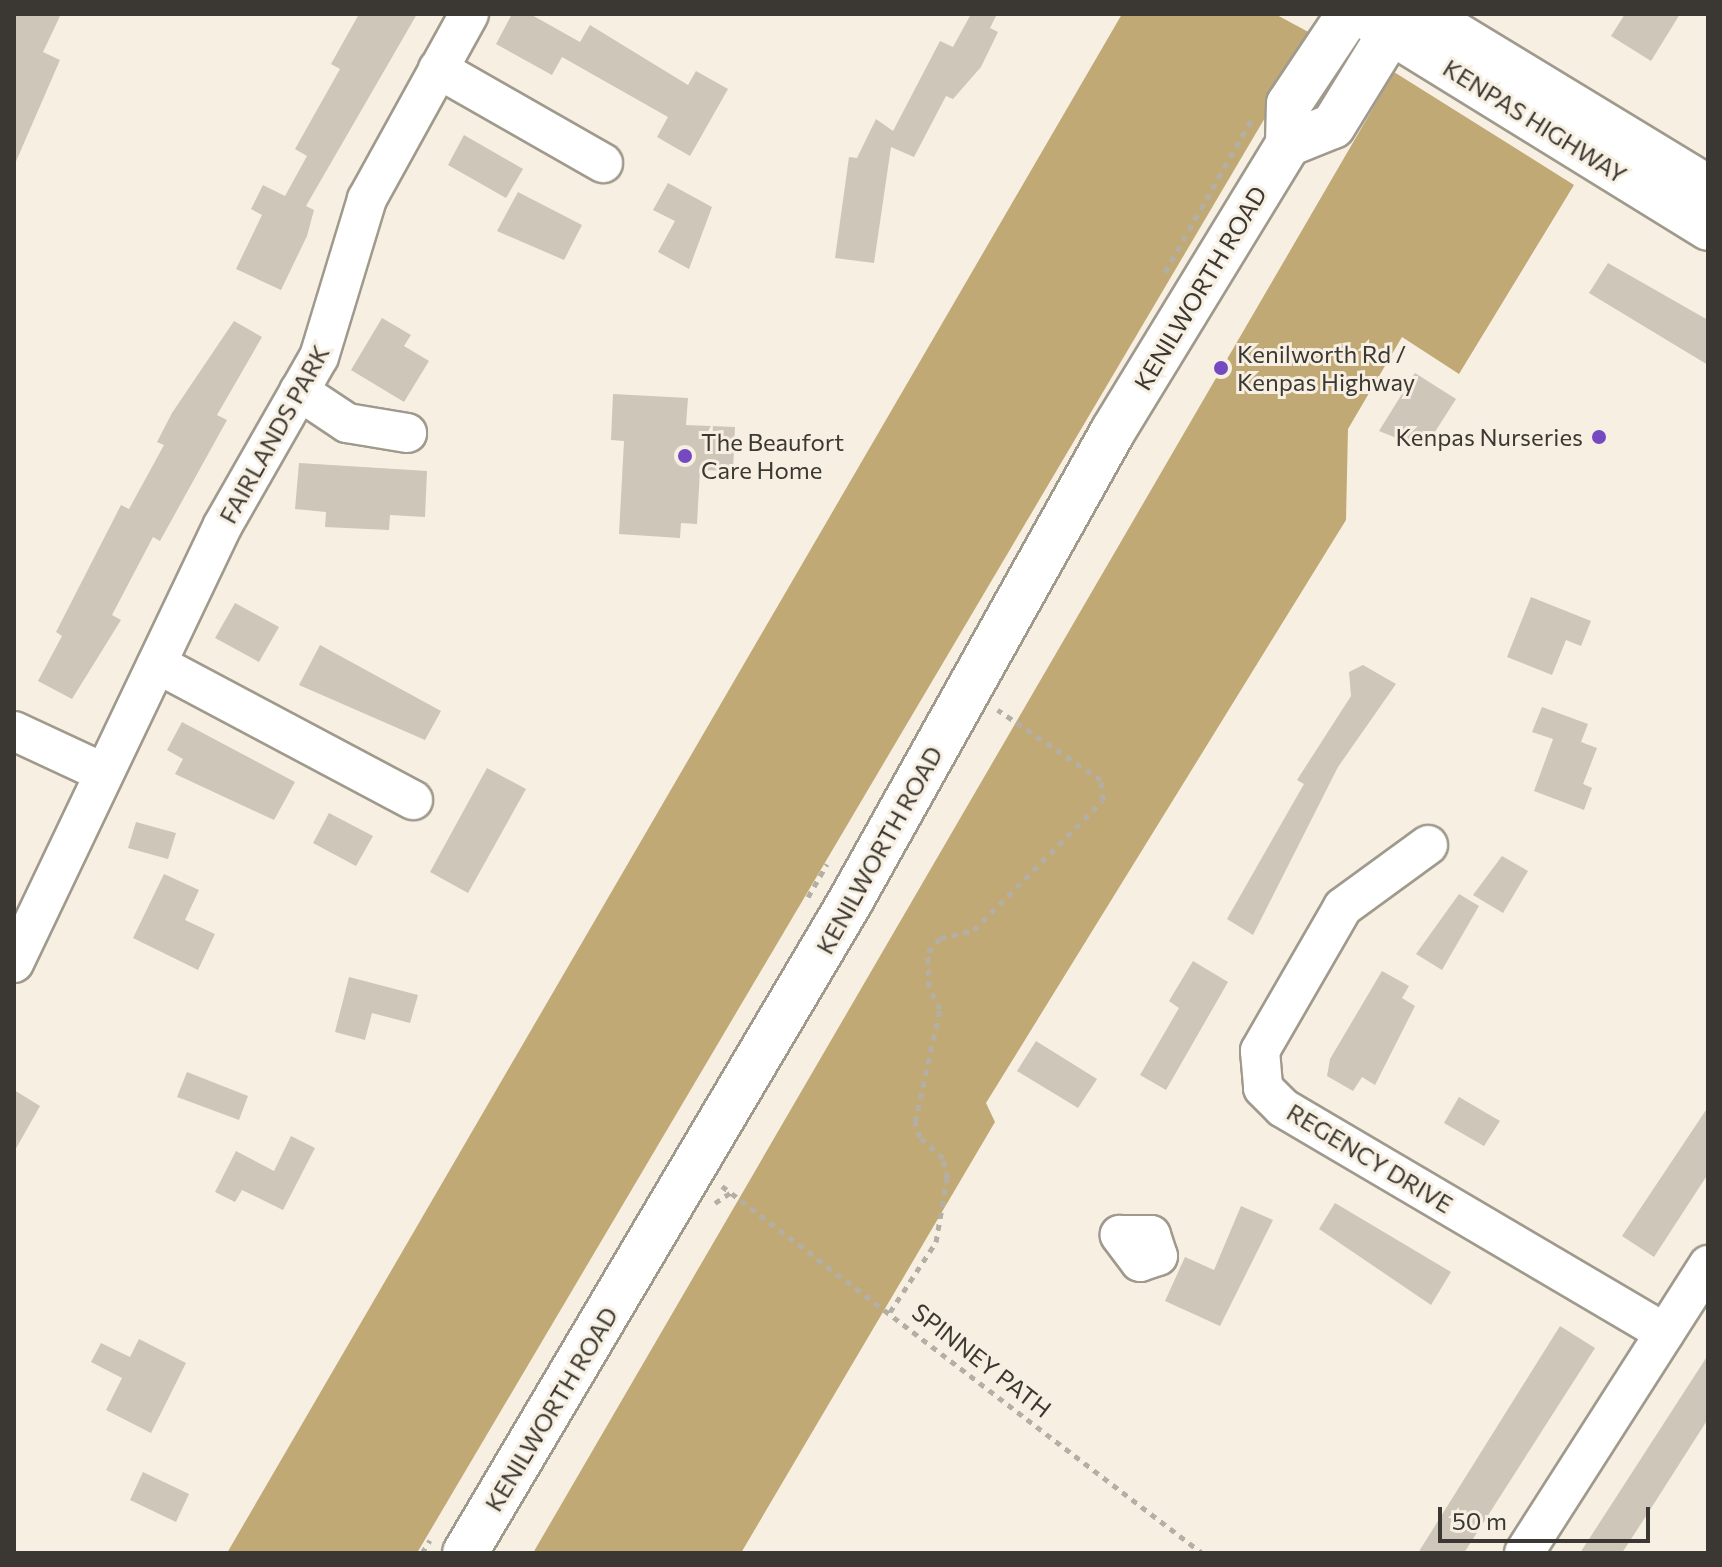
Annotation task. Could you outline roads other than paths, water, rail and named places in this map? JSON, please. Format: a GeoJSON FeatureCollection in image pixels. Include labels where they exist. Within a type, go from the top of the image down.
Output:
{"type":"FeatureCollection","features":[{"type":"Feature","properties":{"kind":"main road","name":"KENILWORTH ROAD"},"geometry":{"type":"LineString","coordinates":[[465,1553],[850,902],[1113,431],[1288,144],[1289,104],[1349,14]]}},
{"type":"Feature","properties":{"kind":"main road"},"geometry":{"type":"LineString","coordinates":[[1288,144],[1333,126],[1394,18]]}},
{"type":"Feature","properties":{"kind":"main road","name":"KENPAS HIGHWAY"},"geometry":{"type":"LineString","coordinates":[[1394,18],[1708,188]]}},
{"type":"Feature","properties":{"kind":"main road","name":"KENPAS HIGHWAY"},"geometry":{"type":"LineString","coordinates":[[1394,18],[1708,228]]}},
{"type":"Feature","properties":{"kind":"street","name":"FAIRLANDS PARK"},"geometry":{"type":"LineString","coordinates":[[14,963],[157,664],[331,327],[367,199],[469,14]]}},
{"type":"Feature","properties":{"kind":"street"},"geometry":{"type":"LineString","coordinates":[[438,69],[603,163]]}},
{"type":"Feature","properties":{"kind":"street"},"geometry":{"type":"LineString","coordinates":[[299,391],[347,423],[407,433]]}},
{"type":"Feature","properties":{"kind":"street"},"geometry":{"type":"LineString","coordinates":[[157,664],[413,800]]}},
{"type":"Feature","properties":{"kind":"street"},"geometry":{"type":"LineString","coordinates":[[14,731],[104,773]]}},
{"type":"Feature","properties":{"kind":"street","name":"REGENCY DRIVE"},"geometry":{"type":"LineString","coordinates":[[1428,845],[1343,907],[1260,1051],[1263,1088],[1283,1108],[1665,1333]]}},
{"type":"Feature","properties":{"kind":"street"},"geometry":{"type":"LineString","coordinates":[[1524,1553],[1708,1265]]}},
{"type":"Feature","properties":{"kind":"place","name":"Kenilworth Rd / Kenpas Highway"},"geometry":{"type":"Point","coordinates":[1221,368]}},
{"type":"Feature","properties":{"kind":"place","name":"Kenpas Nurseries"},"geometry":{"type":"Point","coordinates":[1599,437]}},
{"type":"Feature","properties":{"kind":"place","name":"The Beaufort Care Home"},"geometry":{"type":"Point","coordinates":[685,456]}}]}
